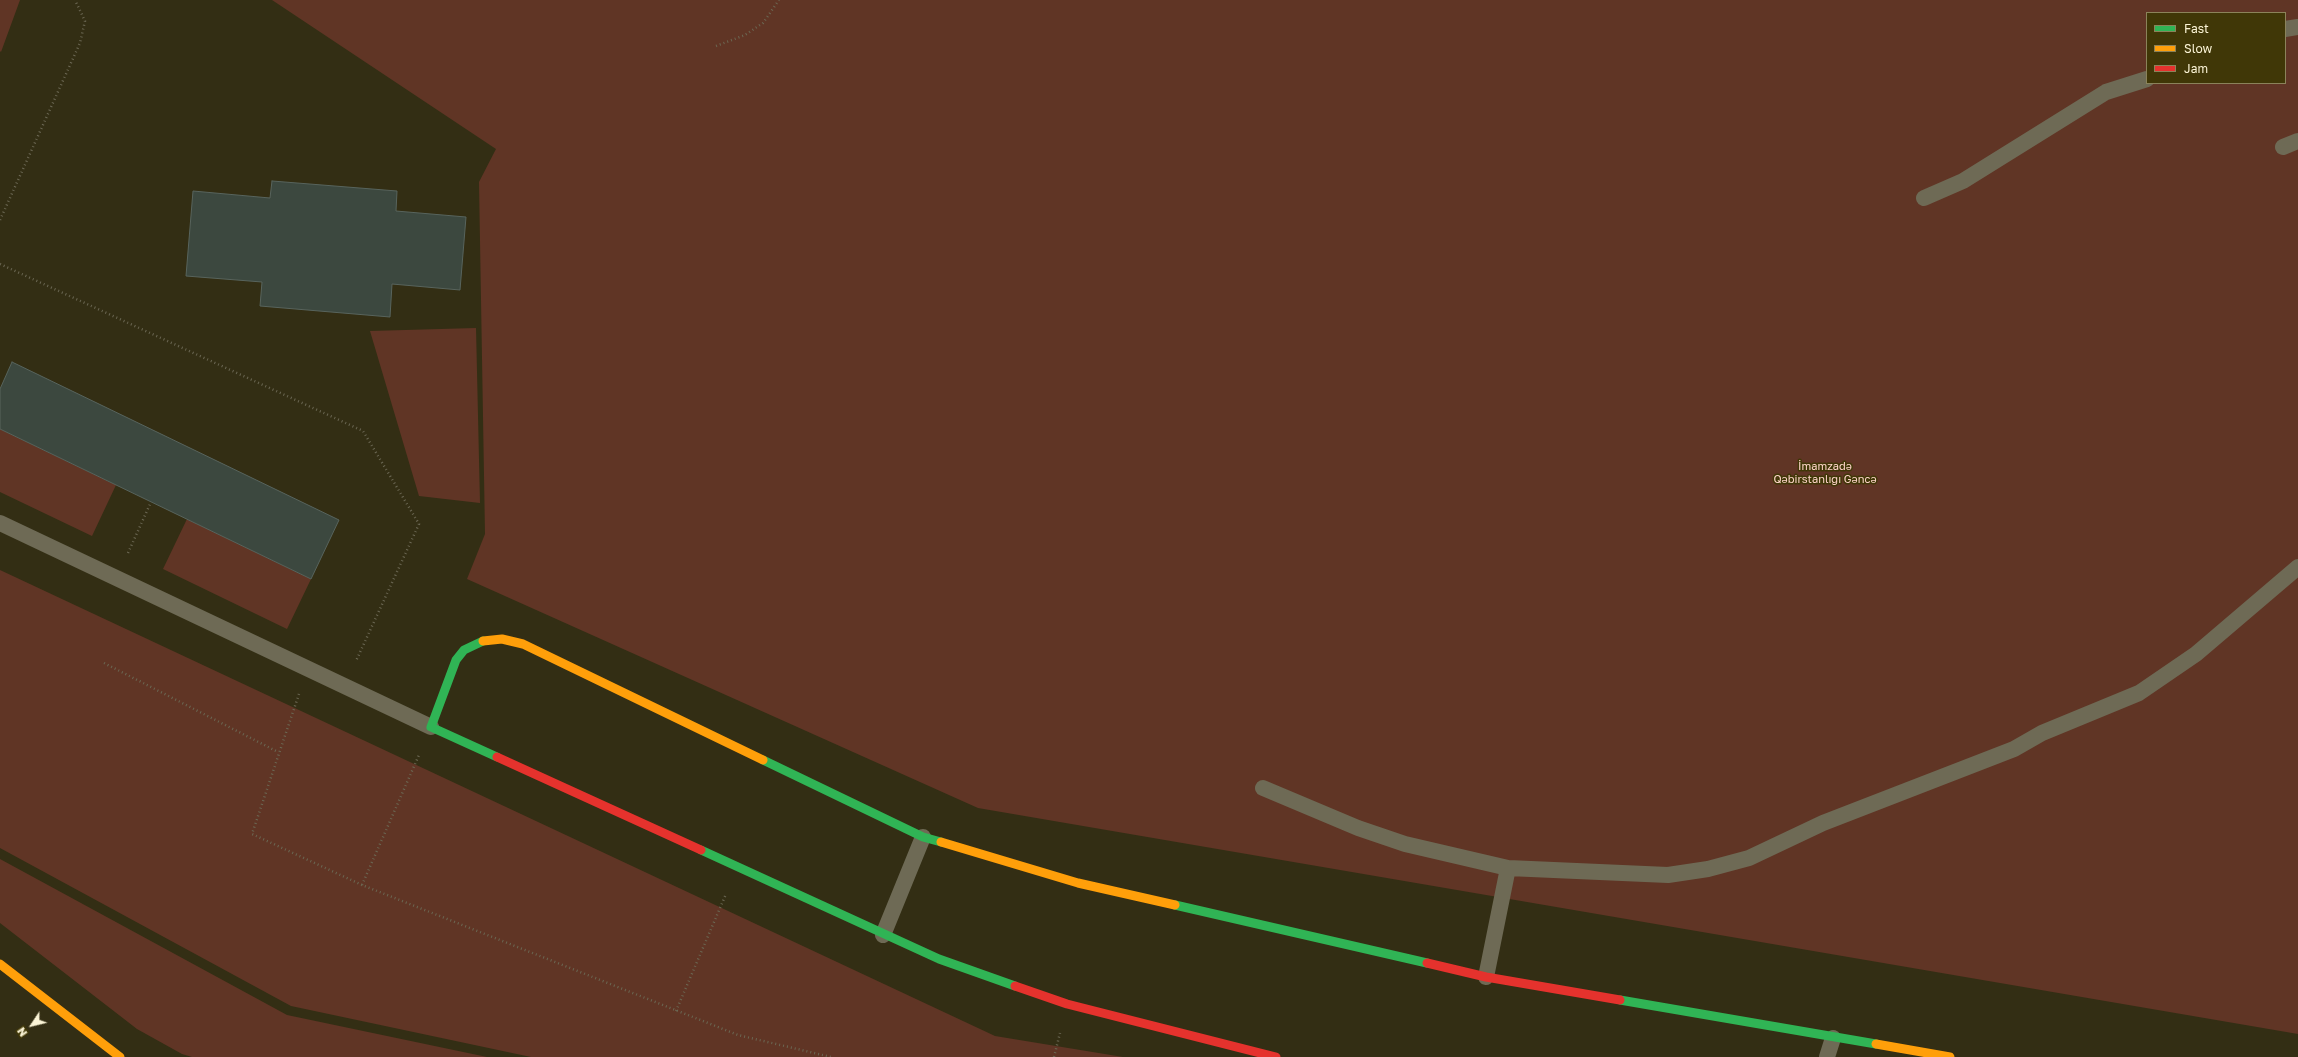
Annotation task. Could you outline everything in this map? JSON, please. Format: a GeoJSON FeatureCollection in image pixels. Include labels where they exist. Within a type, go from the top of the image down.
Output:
{"type":"FeatureCollection","features":[{"type":"Feature","properties":{"kind":"street"},"geometry":{"type":"LineString","coordinates":[[1276,1057],[1067,1004],[939,959],[883,935],[431,727],[456,660],[464,650],[479,641],[502,639],[523,644],[923,837],[1078,883],[1486,976],[1833,1038],[1950,1057]]}},
{"type":"Feature","properties":{"kind":"street"},"geometry":{"type":"LineString","coordinates":[[0,964],[92,1037],[120,1057]]}},
{"type":"Feature","properties":{"kind":"lane"},"geometry":{"type":"LineString","coordinates":[[2286,28],[2298,27]]}},
{"type":"Feature","properties":{"kind":"lane"},"geometry":{"type":"LineString","coordinates":[[1924,198],[1963,180],[2106,92],[2146,79]]}},
{"type":"Feature","properties":{"kind":"lane"},"geometry":{"type":"LineString","coordinates":[[0,523],[431,727]]}},
{"type":"Feature","properties":{"kind":"lane"},"geometry":{"type":"LineString","coordinates":[[1263,788],[1358,828],[1405,844],[1508,868],[1668,875],[1708,869],[1749,858],[1823,823],[2014,749],[2042,733],[2139,693],[2196,654],[2298,567]]}},
{"type":"Feature","properties":{"kind":"lane"},"geometry":{"type":"LineString","coordinates":[[883,935],[923,837]]}},
{"type":"Feature","properties":{"kind":"lane"},"geometry":{"type":"LineString","coordinates":[[1486,976],[1508,868]]}},
{"type":"Feature","properties":{"kind":"lane"},"geometry":{"type":"LineString","coordinates":[[1828,1057],[1833,1038]]}},
{"type":"Feature","properties":{"kind":"path"},"geometry":{"type":"LineString","coordinates":[[0,220],[80,44],[85,20],[75,0]]}},
{"type":"Feature","properties":{"kind":"path"},"geometry":{"type":"LineString","coordinates":[[716,46],[745,35],[764,24],[779,0]]}},
{"type":"Feature","properties":{"kind":"path"},"geometry":{"type":"LineString","coordinates":[[0,264],[363,431],[419,524],[344,686]]}},
{"type":"Feature","properties":{"kind":"path"},"geometry":{"type":"LineString","coordinates":[[116,579],[151,502]]}},
{"type":"Feature","properties":{"kind":"path"},"geometry":{"type":"LineString","coordinates":[[104,663],[278,752]]}},
{"type":"Feature","properties":{"kind":"path"},"geometry":{"type":"LineString","coordinates":[[308,669],[278,752],[252,834],[362,885],[738,1036],[831,1057]]}},
{"type":"Feature","properties":{"kind":"path"},"geometry":{"type":"LineString","coordinates":[[362,885],[431,727]]}},
{"type":"Feature","properties":{"kind":"path"},"geometry":{"type":"LineString","coordinates":[[676,1011],[737,868]]}},
{"type":"Feature","properties":{"kind":"green space"},"geometry":{"type":"Polygon","coordinates":[[[0,0],[20,0],[1,52],[0,51],[0,0]]]}},
{"type":"Feature","properties":{"kind":"green space","name":"İmamzadə Qəbirstanlığı Gəncə"},"geometry":{"type":"Polygon","coordinates":[[[272,0],[2298,0],[2298,1034],[978,808],[467,579],[485,534],[479,182],[496,149],[272,0]]]}},
{"type":"Feature","properties":{"kind":"green space"},"geometry":{"type":"Polygon","coordinates":[[[476,328],[480,503],[419,496],[370,331],[476,328]]]}},
{"type":"Feature","properties":{"kind":"green space"},"geometry":{"type":"Polygon","coordinates":[[[0,429],[116,485],[92,536],[0,492],[0,429]]]}},
{"type":"Feature","properties":{"kind":"green space"},"geometry":{"type":"Polygon","coordinates":[[[187,519],[311,579],[287,629],[163,569],[187,519]]]}},
{"type":"Feature","properties":{"kind":"green space"},"geometry":{"type":"Polygon","coordinates":[[[0,570],[995,1036],[1123,1057],[531,1057],[291,1006],[0,848],[0,570]]]}},
{"type":"Feature","properties":{"kind":"green space"},"geometry":{"type":"Polygon","coordinates":[[[0,859],[287,1015],[487,1057],[192,1057],[182,1054],[137,1029],[0,923],[0,859]]]}},
{"type":"Feature","properties":{"kind":"building"},"geometry":{"type":"Polygon","coordinates":[[[272,181],[397,191],[396,211],[466,217],[460,290],[392,284],[390,317],[260,306],[262,282],[186,276],[193,191],[270,198],[272,181]]]}},
{"type":"Feature","properties":{"kind":"building"},"geometry":{"type":"Polygon","coordinates":[[[12,362],[339,520],[311,579],[0,429],[0,389],[12,362]]]}},
{"type":"Feature","properties":{"kind":"traffic: fast"},"geometry":{"type":"LineString","coordinates":[[483,641],[464,650],[456,660],[431,727],[497,757]]}},
{"type":"Feature","properties":{"kind":"traffic: fast"},"geometry":{"type":"LineString","coordinates":[[763,760],[923,837],[941,842]]}},
{"type":"Feature","properties":{"kind":"traffic: fast"},"geometry":{"type":"LineString","coordinates":[[701,850],[939,959],[1015,986]]}},
{"type":"Feature","properties":{"kind":"traffic: fast"},"geometry":{"type":"LineString","coordinates":[[1175,905],[1427,963]]}},
{"type":"Feature","properties":{"kind":"traffic: fast"},"geometry":{"type":"LineString","coordinates":[[1620,1000],[1876,1044]]}},
{"type":"Feature","properties":{"kind":"traffic: slow"},"geometry":{"type":"LineString","coordinates":[[483,641],[502,639],[523,644],[763,760]]}},
{"type":"Feature","properties":{"kind":"traffic: slow"},"geometry":{"type":"LineString","coordinates":[[941,842],[1078,883],[1175,905]]}},
{"type":"Feature","properties":{"kind":"traffic: slow"},"geometry":{"type":"LineString","coordinates":[[0,964],[120,1057]]}},
{"type":"Feature","properties":{"kind":"traffic: slow"},"geometry":{"type":"LineString","coordinates":[[1876,1044],[1950,1057]]}},
{"type":"Feature","properties":{"kind":"traffic: jam"},"geometry":{"type":"LineString","coordinates":[[497,757],[701,850]]}},
{"type":"Feature","properties":{"kind":"traffic: jam"},"geometry":{"type":"LineString","coordinates":[[1427,963],[1486,977],[1620,1000]]}},
{"type":"Feature","properties":{"kind":"traffic: jam"},"geometry":{"type":"LineString","coordinates":[[1015,986],[1067,1004],[1276,1057]]}}]}
